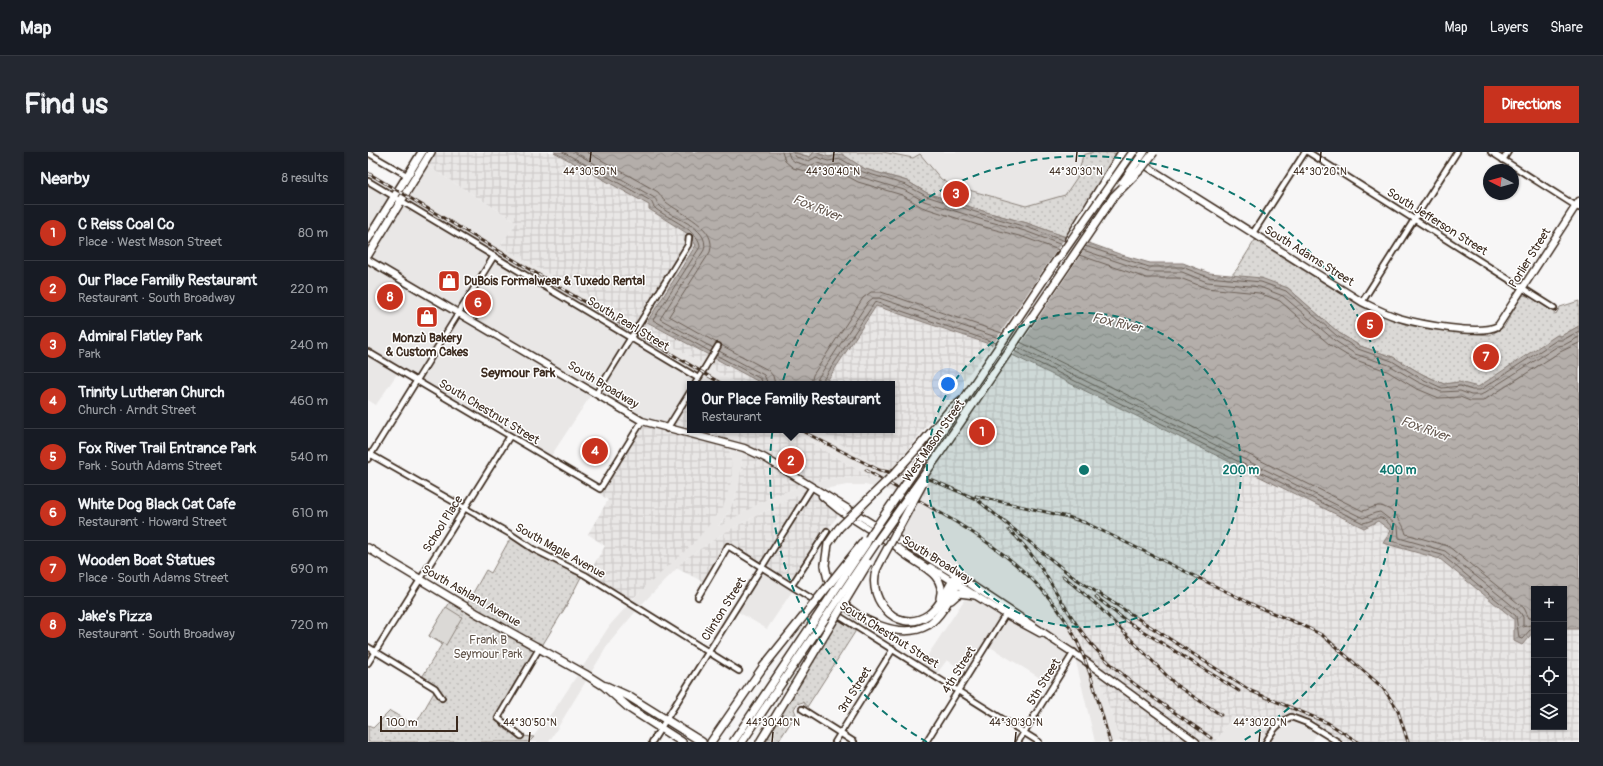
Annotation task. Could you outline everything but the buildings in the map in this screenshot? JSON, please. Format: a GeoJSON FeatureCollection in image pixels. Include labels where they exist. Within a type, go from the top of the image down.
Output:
{"type":"FeatureCollection","features":[{"type":"Feature","properties":{"kind":"main road"},"geometry":{"type":"LineString","coordinates":[[368,239],[422,152]]}},
{"type":"Feature","properties":{"kind":"main road"},"geometry":{"type":"LineString","coordinates":[[368,255],[431,152]]}},
{"type":"Feature","properties":{"kind":"main road"},"geometry":{"type":"LineString","coordinates":[[1058,259],[1071,234],[1126,152]]}},
{"type":"Feature","properties":{"kind":"main road","name":"West Mason Street"},"geometry":{"type":"LineString","coordinates":[[733,742],[849,570],[870,536],[1058,259],[1126,152]]}},
{"type":"Feature","properties":{"kind":"main road","name":"West Mason Street"},"geometry":{"type":"LineString","coordinates":[[742,742],[1144,152]]}},
{"type":"Feature","properties":{"kind":"main road"},"geometry":{"type":"LineString","coordinates":[[1114,196],[1154,152]]}},
{"type":"Feature","properties":{"kind":"main road"},"geometry":{"type":"LineString","coordinates":[[964,399],[948,412],[898,470],[839,528],[828,544],[825,565],[828,581],[839,599],[857,614],[877,624],[895,630],[912,630],[926,626],[939,616],[957,594],[962,592],[975,595]]}},
{"type":"Feature","properties":{"kind":"main road"},"geometry":{"type":"LineString","coordinates":[[939,454],[876,568],[874,577],[875,590],[884,609],[900,619],[911,620],[924,618],[935,608],[957,580]]}},
{"type":"Feature","properties":{"kind":"main road"},"geometry":{"type":"LineString","coordinates":[[710,742],[763,667],[862,542],[870,536]]}},
{"type":"Feature","properties":{"kind":"main road"},"geometry":{"type":"LineString","coordinates":[[762,740],[876,550],[880,538]]}},
{"type":"Feature","properties":{"kind":"main road","name":"South Ashland Avenue"},"geometry":{"type":"LineString","coordinates":[[368,548],[476,613],[540,648],[604,686],[625,694],[702,742]]}},
{"type":"Feature","properties":{"kind":"main road"},"geometry":{"type":"LineString","coordinates":[[899,549],[939,579],[942,591],[935,608]]}},
{"type":"Feature","properties":{"kind":"main road"},"geometry":{"type":"LineString","coordinates":[[939,616],[957,580]]}},
{"type":"Feature","properties":{"kind":"main road","name":"South Ashland Avenue"},"geometry":{"type":"LineString","coordinates":[[604,686],[621,702],[682,742]]}},
{"type":"Feature","properties":{"kind":"street","name":"South Adams Street"},"geometry":{"type":"LineString","coordinates":[[1126,152],[1362,302],[1386,313],[1426,324],[1483,330],[1492,329],[1498,326]]}},
{"type":"Feature","properties":{"kind":"street"},"geometry":{"type":"LineString","coordinates":[[1253,233],[1305,152]]}},
{"type":"Feature","properties":{"kind":"street","name":"South Jefferson Street"},"geometry":{"type":"LineString","coordinates":[[1308,152],[1554,308]]}},
{"type":"Feature","properties":{"kind":"street"},"geometry":{"type":"LineString","coordinates":[[1362,302],[1457,152]]}},
{"type":"Feature","properties":{"kind":"street"},"geometry":{"type":"LineString","coordinates":[[1491,152],[1578,205]]}},
{"type":"Feature","properties":{"kind":"street"},"geometry":{"type":"LineString","coordinates":[[1503,160],[1508,152]]}},
{"type":"Feature","properties":{"kind":"street"},"geometry":{"type":"LineString","coordinates":[[368,153],[415,180]]}},
{"type":"Feature","properties":{"kind":"street","name":"South Pearl Street"},"geometry":{"type":"LineString","coordinates":[[368,181],[632,337],[698,378]]}},
{"type":"Feature","properties":{"kind":"street","name":"Porlier Street"},"geometry":{"type":"LineString","coordinates":[[1498,326],[1578,205]]}},
{"type":"Feature","properties":{"kind":"street"},"geometry":{"type":"LineString","coordinates":[[596,394],[688,245],[689,237]]}},
{"type":"Feature","properties":{"kind":"street"},"geometry":{"type":"LineString","coordinates":[[369,455],[494,256]]}},
{"type":"Feature","properties":{"kind":"street","name":"South Broadway"},"geometry":{"type":"LineString","coordinates":[[368,260],[459,312],[642,421],[667,429],[744,448],[765,458],[814,489],[862,516],[957,580],[975,595],[1005,614],[1053,639]]}},
{"type":"Feature","properties":{"kind":"street"},"geometry":{"type":"LineString","coordinates":[[696,381],[718,346]]}},
{"type":"Feature","properties":{"kind":"street","name":"South Chestnut Street"},"geometry":{"type":"LineString","coordinates":[[368,352],[600,489],[642,421]]}},
{"type":"Feature","properties":{"kind":"street"},"geometry":{"type":"LineString","coordinates":[[667,429],[687,397]]}},
{"type":"Feature","properties":{"kind":"street","name":"School Place"},"geometry":{"type":"LineString","coordinates":[[368,663],[510,436]]}},
{"type":"Feature","properties":{"kind":"street","name":"South Maple Avenue"},"geometry":{"type":"LineString","coordinates":[[369,455],[465,508],[533,549],[585,575],[740,671]]}},
{"type":"Feature","properties":{"kind":"street","name":"South Broadway"},"geometry":{"type":"LineString","coordinates":[[814,489],[835,507],[899,549],[1009,608],[1074,652],[1196,742]]}},
{"type":"Feature","properties":{"kind":"street","name":"Clinton Street"},"geometry":{"type":"LineString","coordinates":[[652,742],[762,567],[814,489]]}},
{"type":"Feature","properties":{"kind":"street"},"geometry":{"type":"LineString","coordinates":[[792,585],[827,531]]}},
{"type":"Feature","properties":{"kind":"street","name":"South Chestnut Street"},"geometry":{"type":"LineString","coordinates":[[698,597],[728,546],[792,585],[1038,742]]}},
{"type":"Feature","properties":{"kind":"street","name":"4th Street"},"geometry":{"type":"LineString","coordinates":[[926,742],[1009,608]]}},
{"type":"Feature","properties":{"kind":"street"},"geometry":{"type":"LineString","coordinates":[[368,647],[435,688],[442,698]]}},
{"type":"Feature","properties":{"kind":"street"},"geometry":{"type":"LineString","coordinates":[[521,736],[498,718],[540,648]]}},
{"type":"Feature","properties":{"kind":"street","name":"3rd Street"},"geometry":{"type":"LineString","coordinates":[[835,742],[893,649]]}},
{"type":"Feature","properties":{"kind":"street","name":"5th Street"},"geometry":{"type":"LineString","coordinates":[[1018,742],[1074,652]]}},
{"type":"Feature","properties":{"kind":"street"},"geometry":{"type":"LineString","coordinates":[[802,709],[854,742]]}},
{"type":"Feature","properties":{"kind":"street"},"geometry":{"type":"LineString","coordinates":[[1266,742],[1281,721],[1291,717],[1307,723],[1338,742]]}},
{"type":"Feature","properties":{"kind":"shaded area"},"geometry":{"type":"Polygon","coordinates":[[[431,152],[554,152],[650,205],[649,209],[688,234],[696,245],[647,323],[757,381],[733,381],[500,246],[517,222],[424,164],[431,152]]]}},
{"type":"Feature","properties":{"kind":"shaded area"},"geometry":{"type":"Polygon","coordinates":[[[791,152],[1115,152],[1063,236],[1027,223],[791,152]]]}},
{"type":"Feature","properties":{"kind":"shaded area"},"geometry":{"type":"Polygon","coordinates":[[[424,164],[517,222],[500,246],[733,381],[702,381],[699,378],[697,381],[687,381],[687,397],[667,429],[655,426],[593,392],[549,459],[399,371],[376,405],[368,400],[368,181],[402,201],[424,164]]]}},
{"type":"Feature","properties":{"kind":"shaded area"},"geometry":{"type":"Polygon","coordinates":[[[876,306],[992,345],[892,469],[878,466],[822,433],[895,433],[895,381],[827,381],[876,306]]]}},
{"type":"Feature","properties":{"kind":"shaded area"},"geometry":{"type":"Polygon","coordinates":[[[1008,352],[1364,528],[1378,521],[1391,531],[1384,543],[1440,559],[1514,619],[1522,645],[1531,634],[1531,730],[1567,730],[1567,629],[1579,629],[1579,742],[1338,742],[1307,723],[1291,717],[1269,737],[1232,716],[1216,742],[1120,742],[1097,669],[1050,591],[1026,566],[918,491],[1008,352]]]}},
{"type":"Feature","properties":{"kind":"shaded area"},"geometry":{"type":"Polygon","coordinates":[[[687,397],[687,433],[726,433],[731,460],[732,479],[723,508],[694,543],[629,602],[587,576],[605,546],[588,534],[608,500],[597,492],[642,421],[667,429],[687,397]]]}},
{"type":"Feature","properties":{"kind":"shaded area"},"geometry":{"type":"Polygon","coordinates":[[[726,433],[738,433],[742,457],[739,486],[730,510],[718,526],[767,499],[806,484],[835,478],[861,477],[875,480],[794,433],[822,433],[879,466],[892,469],[930,473],[1050,591],[1097,669],[1120,742],[1095,742],[1074,653],[1053,686],[987,645],[969,674],[947,660],[935,676],[920,667],[972,588],[898,541],[906,513],[913,501],[891,491],[865,485],[848,485],[816,490],[812,487],[727,531],[688,557],[643,603],[609,643],[549,742],[529,742],[557,706],[610,625],[646,585],[694,543],[731,460],[726,433]]]}},
{"type":"Feature","properties":{"kind":"shaded area"},"geometry":{"type":"Polygon","coordinates":[[[738,433],[794,433],[877,481],[861,477],[835,478],[806,484],[767,499],[718,527],[730,510],[739,486],[742,457],[738,433]]]}},
{"type":"Feature","properties":{"kind":"shaded area"},"geometry":{"type":"Polygon","coordinates":[[[812,487],[843,507],[792,585],[728,546],[706,583],[676,568],[688,557],[727,531],[812,487]]]}},
{"type":"Feature","properties":{"kind":"shaded area"},"geometry":{"type":"Polygon","coordinates":[[[762,567],[795,587],[767,629],[735,610],[762,567]]]}},
{"type":"Feature","properties":{"kind":"shaded area"},"geometry":{"type":"Polygon","coordinates":[[[1232,716],[1269,737],[1291,717],[1319,730],[1312,742],[1216,742],[1232,716]]]}},
{"type":"Feature","properties":{"kind":"green space"},"geometry":{"type":"Polygon","coordinates":[[[794,152],[814,152],[810,157],[794,152]]]}},
{"type":"Feature","properties":{"kind":"green space"},"geometry":{"type":"Polygon","coordinates":[[[814,152],[883,152],[913,158],[920,154],[941,179],[951,185],[1026,206],[1065,195],[1078,176],[1083,155],[1093,152],[1116,153],[1066,237],[1027,223],[986,212],[927,193],[907,181],[865,169],[842,155],[829,157],[814,152]]]}},
{"type":"Feature","properties":{"kind":"green space"},"geometry":{"type":"Polygon","coordinates":[[[1255,240],[1362,307],[1407,325],[1428,329],[1490,335],[1504,327],[1521,297],[1524,295],[1533,298],[1556,314],[1560,307],[1579,301],[1579,326],[1544,344],[1460,412],[1459,382],[1444,384],[1422,374],[1393,357],[1360,346],[1339,333],[1288,288],[1231,276],[1255,240]]]}},
{"type":"Feature","properties":{"kind":"green space","name":"Frank B Seymour Park"},"geometry":{"type":"Polygon","coordinates":[[[512,535],[581,577],[565,608],[498,718],[521,736],[534,737],[529,742],[368,742],[368,726],[373,728],[390,711],[411,723],[417,722],[436,689],[421,679],[442,644],[429,636],[450,602],[464,609],[486,570],[491,573],[512,535]]]}},
{"type":"Feature","properties":{"kind":"green space"},"geometry":{"type":"Polygon","coordinates":[[[446,607],[462,617],[446,645],[429,636],[446,607]]]}},
{"type":"Feature","properties":{"kind":"green space"},"geometry":{"type":"Polygon","coordinates":[[[838,619],[855,630],[855,632],[807,707],[803,702],[797,704],[794,709],[796,714],[778,742],[766,742],[783,710],[838,619]]]}},
{"type":"Feature","properties":{"kind":"water","name":"Fox River"},"geometry":{"type":"Polygon","coordinates":[[[554,152],[791,152],[810,157],[814,152],[829,157],[842,154],[865,169],[907,181],[927,193],[986,212],[1027,223],[1063,236],[1078,239],[1122,255],[1150,263],[1183,263],[1209,273],[1261,278],[1288,288],[1339,333],[1360,346],[1393,357],[1422,374],[1444,384],[1459,382],[1478,387],[1557,335],[1561,336],[1579,326],[1579,629],[1567,629],[1567,586],[1531,586],[1531,634],[1522,645],[1514,641],[1514,619],[1440,559],[1383,543],[1391,531],[1378,521],[1364,528],[992,345],[876,306],[827,381],[757,381],[647,322],[696,245],[688,234],[649,209],[649,205],[554,152]]]}},
{"type":"Feature","properties":{"kind":"pier"},"geometry":{"type":"Polygon","coordinates":[[[1067,235],[1090,241],[1012,357],[991,347],[1067,235]]]}},
{"type":"Feature","properties":{"kind":"railway"},"geometry":{"type":"LineString","coordinates":[[368,173],[717,381]]}},
{"type":"Feature","properties":{"kind":"railway"},"geometry":{"type":"LineString","coordinates":[[806,433],[879,470],[932,480],[976,499],[1073,577],[1251,691],[1328,723],[1358,742]]}},
{"type":"Feature","properties":{"kind":"railway"},"geometry":{"type":"LineString","coordinates":[[866,470],[956,522],[985,541],[1013,562],[1038,585],[1059,611],[1077,641],[1091,678],[1110,742]]}},
{"type":"Feature","properties":{"kind":"railway"},"geometry":{"type":"LineString","coordinates":[[976,496],[1068,517],[1086,523],[1258,607],[1322,635],[1382,687],[1397,708],[1408,742]]}},
{"type":"Feature","properties":{"kind":"railway"},"geometry":{"type":"LineString","coordinates":[[1009,530],[1031,554],[1075,622],[1096,650],[1143,691],[1211,738]]}},
{"type":"Feature","properties":{"kind":"railway"},"geometry":{"type":"LineString","coordinates":[[1063,576],[1097,605],[1176,685],[1221,715]]}},
{"type":"Feature","properties":{"kind":"railway"},"geometry":{"type":"LineString","coordinates":[[1096,597],[1125,620],[1239,691]]}},
{"type":"Feature","properties":{"kind":"place","name":"Admiral Flatley Park"},"geometry":{"type":"Point","coordinates":[956,194]}},
{"type":"Feature","properties":{"kind":"place","name":"DuBois Formalwear & Tuxedo Rental"},"geometry":{"type":"Point","coordinates":[449,281]}},
{"type":"Feature","properties":{"kind":"place","name":"Jake's Pizza"},"geometry":{"type":"Point","coordinates":[390,297]}},
{"type":"Feature","properties":{"kind":"place","name":"White Dog Black Cat Cafe"},"geometry":{"type":"Point","coordinates":[478,303]}},
{"type":"Feature","properties":{"kind":"place","name":"Monzù Bakery & Custom Cakes"},"geometry":{"type":"Point","coordinates":[427,317]}},
{"type":"Feature","properties":{"kind":"place","name":"Fox River Trail Entrance Park"},"geometry":{"type":"Point","coordinates":[1370,325]}},
{"type":"Feature","properties":{"kind":"place","name":"Wooden Boat Statues"},"geometry":{"type":"Point","coordinates":[1486,357]}},
{"type":"Feature","properties":{"kind":"place","name":"C Reiss Coal Co"},"geometry":{"type":"Point","coordinates":[982,432]}},
{"type":"Feature","properties":{"kind":"place","name":"Trinity Lutheran Church"},"geometry":{"type":"Point","coordinates":[595,451]}},
{"type":"Feature","properties":{"kind":"place","name":"Our Place Familiy Restaurant"},"geometry":{"type":"Point","coordinates":[791,461]}},
{"type":"Feature","properties":{"kind":"district","name":"Seymour Park"},"geometry":{"type":"Point","coordinates":[518,373]}}]}
